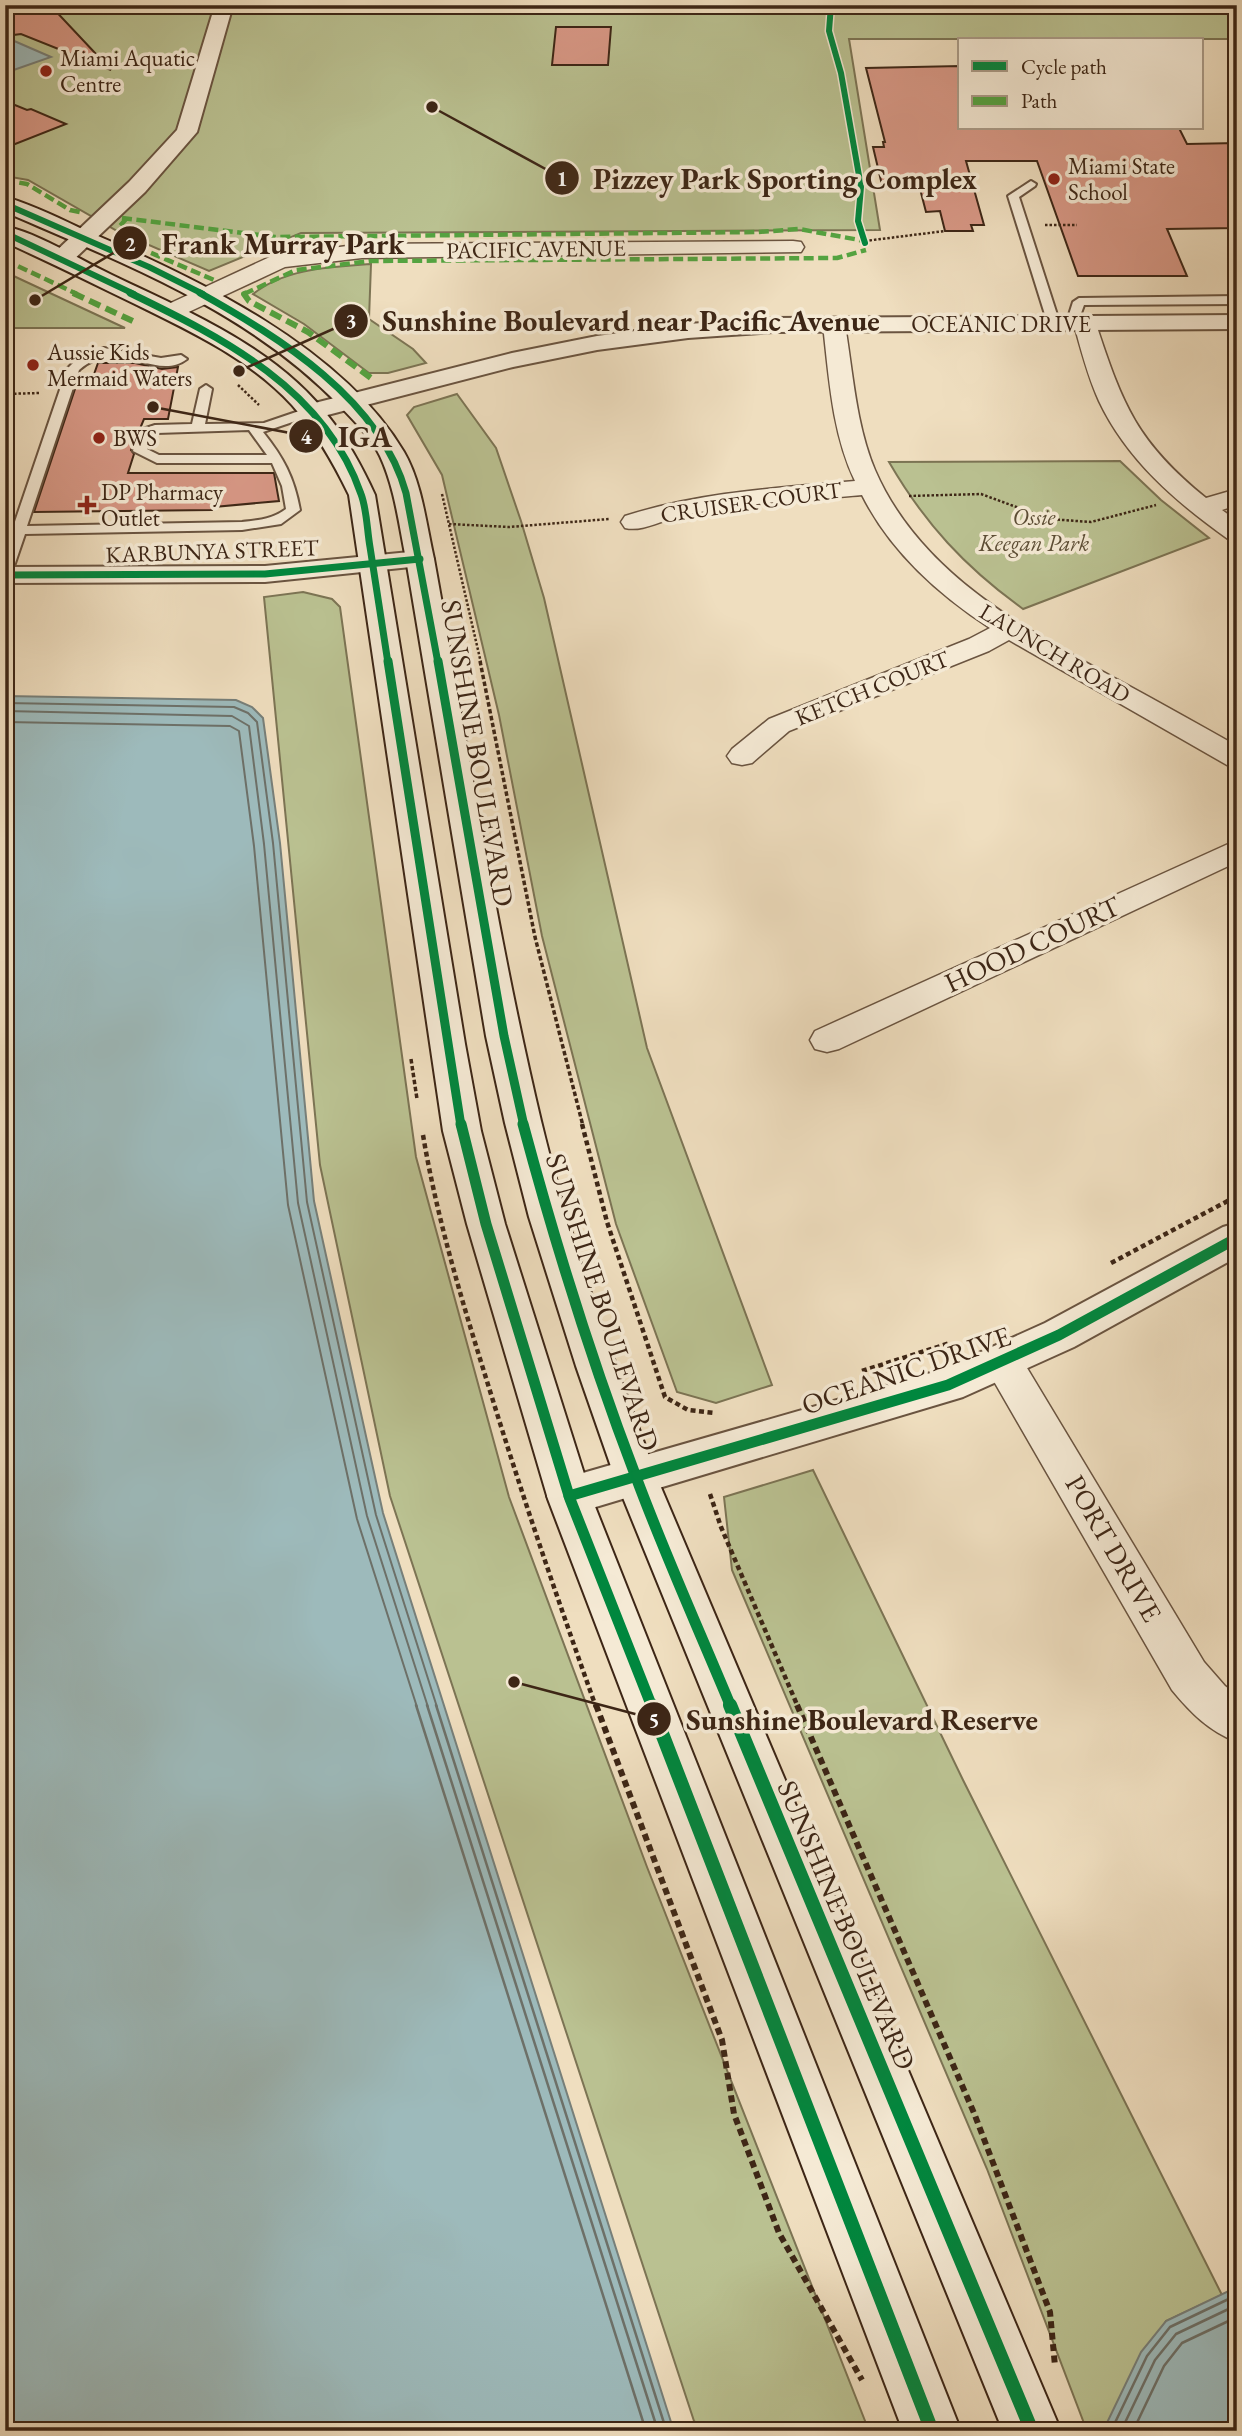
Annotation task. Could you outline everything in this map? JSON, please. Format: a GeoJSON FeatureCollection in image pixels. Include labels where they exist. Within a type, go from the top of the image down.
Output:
{"type":"FeatureCollection","features":[{"type":"Feature","properties":{"kind":"main road"},"geometry":{"type":"LineString","coordinates":[[61,259],[85,239],[169,154],[187,132],[224,5]]}},
{"type":"Feature","properties":{"kind":"main road"},"geometry":{"type":"LineString","coordinates":[[5,204],[203,296]]}},
{"type":"Feature","properties":{"kind":"main road"},"geometry":{"type":"LineString","coordinates":[[5,233],[209,331],[252,357],[296,394],[333,437],[362,495],[375,564],[462,1131],[489,1237],[569,1496],[932,2431]]}},
{"type":"Feature","properties":{"kind":"main road","name":"SUNSHINE BOULEVARD"},"geometry":{"type":"LineString","coordinates":[[203,296],[292,347],[351,401],[392,454],[403,483],[420,559],[504,1036],[523,1124],[548,1217],[592,1354],[636,1478],[1039,2411]]}},
{"type":"Feature","properties":{"kind":"main road","name":"OCEANIC DRIVE"},"geometry":{"type":"LineString","coordinates":[[312,411],[512,360],[597,343],[730,327],[1237,322]]}},
{"type":"Feature","properties":{"kind":"main road","name":"KARBUNYA STREET"},"geometry":{"type":"LineString","coordinates":[[5,573],[201,576],[420,559]]}},
{"type":"Feature","properties":{"kind":"main road","name":"OCEANIC DRIVE"},"geometry":{"type":"LineString","coordinates":[[569,1496],[948,1385],[1004,1364],[1237,1238]]}},
{"type":"Feature","properties":{"kind":"street","name":"PACIFIC AVENUE"},"geometry":{"type":"LineString","coordinates":[[170,312],[280,261],[341,252],[793,247]]}},
{"type":"Feature","properties":{"kind":"street","name":"LAUNCH ROAD"},"geometry":{"type":"LineString","coordinates":[[834,324],[852,435],[873,492],[900,534],[923,560],[948,583],[1009,629],[1237,758]]}},
{"type":"Feature","properties":{"kind":"street"},"geometry":{"type":"LineString","coordinates":[[1070,324],[1102,377],[1122,422],[1155,464],[1202,508],[1237,533]]}},
{"type":"Feature","properties":{"kind":"street","name":"CRUISER COURT"},"geometry":{"type":"LineString","coordinates":[[634,522],[667,510],[697,504],[873,492]]}},
{"type":"Feature","properties":{"kind":"street"},"geometry":{"type":"LineString","coordinates":[[1202,508],[1237,497]]}},
{"type":"Feature","properties":{"kind":"street","name":"KETCH COURT"},"geometry":{"type":"LineString","coordinates":[[742,757],[762,737],[791,720],[979,645],[1009,629]]}},
{"type":"Feature","properties":{"kind":"street","name":"HOOD COURT"},"geometry":{"type":"LineString","coordinates":[[827,1040],[1237,850]]}},
{"type":"Feature","properties":{"kind":"street","name":"PORT DRIVE"},"geometry":{"type":"LineString","coordinates":[[1004,1364],[1188,1676],[1209,1702],[1237,1721]]}},
{"type":"Feature","properties":{"kind":"lane"},"geometry":{"type":"LineString","coordinates":[[1031,184],[1013,196],[1070,324]]}},
{"type":"Feature","properties":{"kind":"lane"},"geometry":{"type":"LineString","coordinates":[[1070,324],[1079,302],[1237,300]]}},
{"type":"Feature","properties":{"kind":"lane"},"geometry":{"type":"LineString","coordinates":[[5,573],[64,393],[73,369],[82,358],[102,351],[123,352],[159,361],[181,359]]}},
{"type":"Feature","properties":{"kind":"lane"},"geometry":{"type":"LineString","coordinates":[[198,426],[206,389]]}},
{"type":"Feature","properties":{"kind":"lane"},"geometry":{"type":"LineString","coordinates":[[278,459],[157,459],[140,451],[145,433],[173,426],[259,428],[312,411]]}},
{"type":"Feature","properties":{"kind":"lane"},"geometry":{"type":"LineString","coordinates":[[19,530],[242,526],[276,521],[293,510],[289,482],[259,428]]}},
{"type":"Feature","properties":{"kind":"path"},"geometry":{"type":"LineString","coordinates":[[864,238],[880,241],[945,231]]}},
{"type":"Feature","properties":{"kind":"path"},"geometry":{"type":"LineString","coordinates":[[5,394],[64,393]]}},
{"type":"Feature","properties":{"kind":"path"},"geometry":{"type":"LineString","coordinates":[[440,488],[486,686],[535,937],[607,1222],[665,1397],[688,1410],[713,1414],[727,1410]]}},
{"type":"Feature","properties":{"kind":"path"},"geometry":{"type":"LineString","coordinates":[[873,492],[981,494],[1049,519],[1091,523],[1159,505]]}},
{"type":"Feature","properties":{"kind":"path"},"geometry":{"type":"LineString","coordinates":[[449,524],[470,527],[530,527],[608,519],[634,522]]}},
{"type":"Feature","properties":{"kind":"path"},"geometry":{"type":"LineString","coordinates":[[1103,1268],[1237,1196]]}},
{"type":"Feature","properties":{"kind":"path"},"geometry":{"type":"LineString","coordinates":[[861,1371],[960,1340]]}},
{"type":"Feature","properties":{"kind":"path"},"geometry":{"type":"LineString","coordinates":[[710,1494],[760,1620],[979,2125],[1050,2312],[1039,2411]]}},
{"type":"Feature","properties":{"kind":"green space"},"geometry":{"type":"Polygon","coordinates":[[[5,5],[1237,5],[1237,39],[849,39],[880,230],[301,233],[209,271],[119,232],[28,180],[5,176],[5,5]]]}},
{"type":"Feature","properties":{"kind":"green space"},"geometry":{"type":"Polygon","coordinates":[[[371,264],[369,319],[413,349],[426,363],[388,373],[369,373],[304,324],[253,294],[279,279],[309,270],[371,264]]]}},
{"type":"Feature","properties":{"kind":"green space"},"geometry":{"type":"Polygon","coordinates":[[[5,272],[125,328],[5,328],[5,272]]]}},
{"type":"Feature","properties":{"kind":"green space"},"geometry":{"type":"Polygon","coordinates":[[[457,394],[496,448],[521,521],[544,598],[647,1048],[772,1385],[716,1403],[677,1392],[616,1224],[542,936],[499,715],[442,475],[407,415],[414,407],[457,394]]]}},
{"type":"Feature","properties":{"kind":"green space","name":"Ossie Keegan Park"},"geometry":{"type":"Polygon","coordinates":[[[1120,461],[1161,500],[1209,538],[1023,609],[983,577],[948,543],[917,505],[889,462],[1120,461]]]}},
{"type":"Feature","properties":{"kind":"green space"},"geometry":{"type":"Polygon","coordinates":[[[303,592],[332,599],[340,607],[416,1157],[509,1497],[647,1867],[869,2431],[704,2431],[694,2421],[390,1496],[320,1165],[264,597],[303,592]]]}},
{"type":"Feature","properties":{"kind":"green space"},"geometry":{"type":"Polygon","coordinates":[[[813,1470],[963,1780],[1222,2295],[1166,2321],[1103,2431],[1087,2431],[987,2169],[732,1570],[724,1497],[813,1470]]]}},
{"type":"Feature","properties":{"kind":"water"},"geometry":{"type":"Polygon","coordinates":[[[5,37],[51,57],[5,73],[5,37]]]}},
{"type":"Feature","properties":{"kind":"water"},"geometry":{"type":"Polygon","coordinates":[[[5,696],[236,700],[252,707],[263,718],[280,843],[314,1201],[383,1513],[671,2422],[678,2431],[5,2431],[5,696]]]}},
{"type":"Feature","properties":{"kind":"water"},"geometry":{"type":"Polygon","coordinates":[[[1237,2287],[1237,2431],[1103,2431],[1141,2352],[1166,2321],[1237,2287]]]}},
{"type":"Feature","properties":{"kind":"building"},"geometry":{"type":"Polygon","coordinates":[[[5,5],[50,5],[111,70],[21,34],[5,36],[5,5]]]}},
{"type":"Feature","properties":{"kind":"building"},"geometry":{"type":"Polygon","coordinates":[[[556,27],[611,27],[608,65],[552,65],[556,27]]]}},
{"type":"Feature","properties":{"kind":"building"},"geometry":{"type":"Polygon","coordinates":[[[958,66],[958,130],[1180,130],[1187,144],[1237,143],[1237,228],[1167,229],[1187,276],[1078,276],[1037,161],[966,161],[984,225],[971,225],[973,231],[945,231],[940,211],[926,212],[919,185],[882,185],[873,147],[884,147],[885,142],[866,68],[958,66]]]}},
{"type":"Feature","properties":{"kind":"building"},"geometry":{"type":"Polygon","coordinates":[[[5,101],[27,110],[31,109],[66,124],[5,148],[5,101]]]}},
{"type":"Feature","properties":{"kind":"building"},"geometry":{"type":"Polygon","coordinates":[[[98,363],[135,363],[162,369],[178,367],[168,419],[144,419],[131,450],[134,454],[128,473],[274,473],[279,501],[214,507],[212,510],[34,512],[79,377],[93,377],[98,363]]]}},
{"type":"Feature","properties":{"kind":"marked path"},"geometry":{"type":"LineString","coordinates":[[5,180],[27,184],[70,210],[84,213]]}},
{"type":"Feature","properties":{"kind":"marked path"},"geometry":{"type":"LineString","coordinates":[[122,218],[275,237],[758,232],[799,229],[865,241]]}},
{"type":"Feature","properties":{"kind":"marked path"},"geometry":{"type":"LineString","coordinates":[[127,218],[118,228],[119,236],[128,243],[214,280]]}},
{"type":"Feature","properties":{"kind":"marked path"},"geometry":{"type":"LineString","coordinates":[[371,378],[308,332],[249,301],[244,294],[296,270],[370,261],[837,258],[866,250]]}},
{"type":"Feature","properties":{"kind":"marked path"},"geometry":{"type":"LineString","coordinates":[[5,260],[137,323]]}},
{"type":"Feature","properties":{"kind":"cycle path"},"geometry":{"type":"LineString","coordinates":[[831,5],[829,31],[841,73],[861,187],[858,221],[865,243]]}},
{"type":"Feature","properties":{"kind":"cycle path"},"geometry":{"type":"LineString","coordinates":[[5,204],[149,267],[244,318],[288,347],[329,380],[364,417],[393,456],[406,493],[420,559],[504,1036],[523,1123],[548,1217],[596,1366],[636,1478],[1029,2424]]}},
{"type":"Feature","properties":{"kind":"cycle path"},"geometry":{"type":"LineString","coordinates":[[5,233],[178,316],[244,353],[299,398],[322,425],[343,457],[362,495],[447,1044],[462,1131],[486,1224],[570,1499],[932,2431]]}},
{"type":"Feature","properties":{"kind":"cycle path"},"geometry":{"type":"LineString","coordinates":[[5,575],[265,574],[420,559]]}},
{"type":"Feature","properties":{"kind":"cycle path"},"geometry":{"type":"LineString","coordinates":[[569,1496],[948,1385],[1059,1335],[1237,1238]]}},
{"type":"Feature","properties":{"kind":"place","name":"Miami Aquatic Centre"},"geometry":{"type":"Point","coordinates":[46,71]}},
{"type":"Feature","properties":{"kind":"place","name":"Pizzey Park Sporting Complex"},"geometry":{"type":"Point","coordinates":[432,107]}},
{"type":"Feature","properties":{"kind":"place","name":"Miami State School"},"geometry":{"type":"Point","coordinates":[1054,179]}},
{"type":"Feature","properties":{"kind":"place","name":"Frank Murray Park"},"geometry":{"type":"Point","coordinates":[35,300]}},
{"type":"Feature","properties":{"kind":"place","name":"Aussie Kids Mermaid Waters"},"geometry":{"type":"Point","coordinates":[33,365]}},
{"type":"Feature","properties":{"kind":"place","name":"Sunshine Boulevard near Pacific Avenue"},"geometry":{"type":"Point","coordinates":[239,371]}},
{"type":"Feature","properties":{"kind":"place","name":"IGA"},"geometry":{"type":"Point","coordinates":[153,407]}},
{"type":"Feature","properties":{"kind":"place","name":"BWS"},"geometry":{"type":"Point","coordinates":[99,438]}},
{"type":"Feature","properties":{"kind":"place","name":"DP Pharmacy Outlet"},"geometry":{"type":"Point","coordinates":[87,505]}},
{"type":"Feature","properties":{"kind":"place","name":"Sunshine Boulevard Reserve"},"geometry":{"type":"Point","coordinates":[514,1682]}}]}
